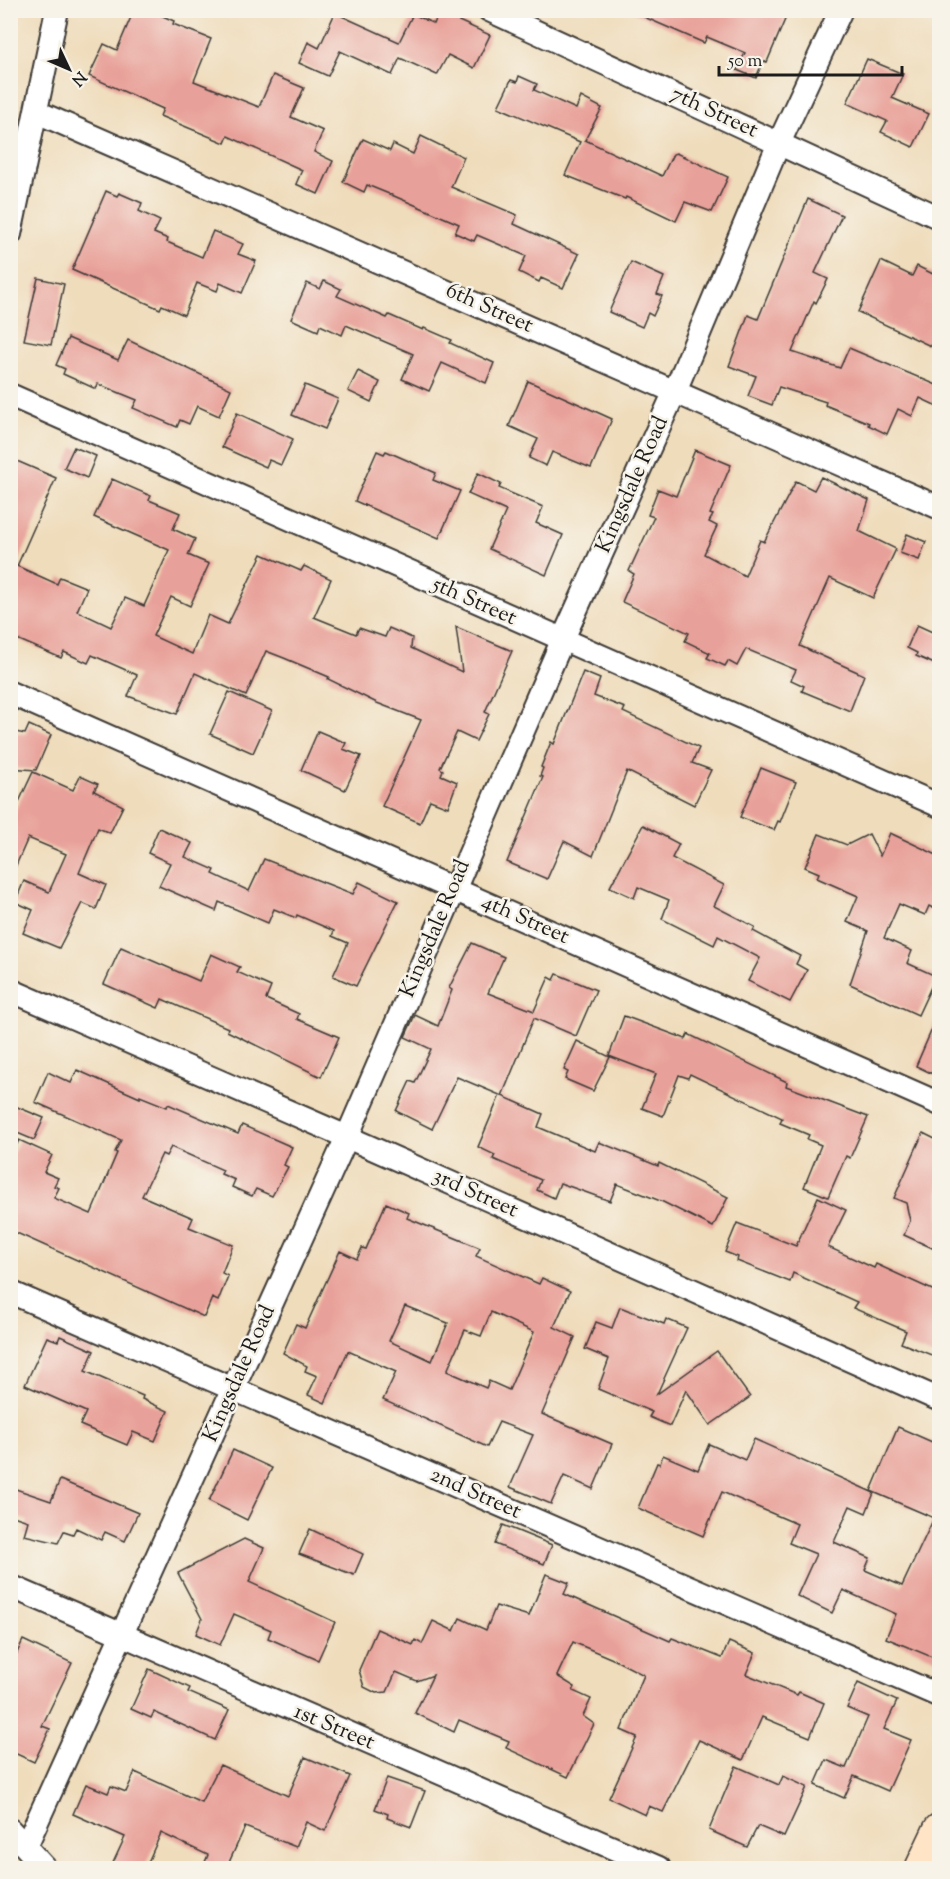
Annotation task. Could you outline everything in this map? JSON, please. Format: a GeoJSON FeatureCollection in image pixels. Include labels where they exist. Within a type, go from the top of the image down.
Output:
{"type":"FeatureCollection","features":[{"type":"Feature","properties":{"kind":"main road"},"geometry":{"type":"LineString","coordinates":[[922,1869],[939,1830]]}},
{"type":"Feature","properties":{"kind":"street"},"geometry":{"type":"LineString","coordinates":[[10,234],[57,10]]}},
{"type":"Feature","properties":{"kind":"street","name":"7th Street"},"geometry":{"type":"LineString","coordinates":[[489,10],[939,218]]}},
{"type":"Feature","properties":{"kind":"street","name":"Kingsdale Road"},"geometry":{"type":"LineString","coordinates":[[18,1838],[121,1636],[348,1137],[453,889],[675,391],[779,143],[841,10]]}},
{"type":"Feature","properties":{"kind":"street","name":"6th Street"},"geometry":{"type":"LineString","coordinates":[[37,112],[939,508]]}},
{"type":"Feature","properties":{"kind":"street","name":"5th Street"},"geometry":{"type":"LineString","coordinates":[[10,395],[939,806]]}},
{"type":"Feature","properties":{"kind":"street","name":"4th Street"},"geometry":{"type":"LineString","coordinates":[[10,693],[939,1104]]}},
{"type":"Feature","properties":{"kind":"street","name":"3rd Street"},"geometry":{"type":"LineString","coordinates":[[10,990],[348,1137],[939,1400]]}},
{"type":"Feature","properties":{"kind":"street","name":"2nd Street"},"geometry":{"type":"LineString","coordinates":[[10,1292],[939,1696]]}},
{"type":"Feature","properties":{"kind":"street","name":"1st Street"},"geometry":{"type":"LineString","coordinates":[[10,1586],[659,1869]]}},
{"type":"Feature","properties":{"kind":"street"},"geometry":{"type":"LineString","coordinates":[[18,1838],[45,1869]]}},
{"type":"Feature","properties":{"kind":"building"},"geometry":{"type":"Polygon","coordinates":[[[134,10],[149,10],[174,21],[173,24],[211,39],[194,81],[259,107],[273,75],[304,88],[291,117],[323,131],[314,152],[333,161],[318,194],[296,184],[302,170],[228,136],[225,143],[160,116],[163,109],[89,76],[104,44],[117,50],[134,10]]]}},
{"type":"Feature","properties":{"kind":"building"},"geometry":{"type":"Polygon","coordinates":[[[628,10],[789,10],[767,62],[763,61],[756,78],[737,70],[745,53],[707,37],[704,43],[628,10]]]}},
{"type":"Feature","properties":{"kind":"building"},"geometry":{"type":"Polygon","coordinates":[[[439,12],[490,35],[474,68],[448,55],[437,75],[400,58],[392,75],[340,51],[328,76],[299,63],[308,42],[319,48],[335,13],[399,42],[413,14],[434,24],[439,12]]]}},
{"type":"Feature","properties":{"kind":"building"},"geometry":{"type":"Polygon","coordinates":[[[867,59],[903,74],[892,98],[929,114],[913,147],[881,132],[887,121],[847,103],[867,59]]]}},
{"type":"Feature","properties":{"kind":"building"},"geometry":{"type":"Polygon","coordinates":[[[519,76],[537,84],[534,90],[576,109],[581,97],[602,108],[585,140],[662,176],[673,154],[676,153],[728,177],[712,212],[685,202],[676,221],[626,197],[625,199],[565,175],[580,142],[498,107],[511,80],[517,82],[519,76]]]}},
{"type":"Feature","properties":{"kind":"building"},"geometry":{"type":"Polygon","coordinates":[[[421,136],[464,157],[451,187],[517,215],[514,224],[579,254],[563,288],[541,278],[539,282],[519,272],[526,256],[477,235],[474,241],[455,233],[459,224],[367,185],[364,192],[343,182],[363,139],[390,151],[393,144],[413,154],[421,136]]]}},
{"type":"Feature","properties":{"kind":"building"},"geometry":{"type":"Polygon","coordinates":[[[106,191],[117,196],[119,193],[142,203],[139,211],[160,221],[154,233],[168,239],[167,242],[202,257],[213,231],[243,244],[238,254],[256,261],[242,293],[220,283],[217,291],[197,283],[184,315],[162,305],[160,309],[72,270],[106,191]]]}},
{"type":"Feature","properties":{"kind":"building"},"geometry":{"type":"Polygon","coordinates":[[[808,199],[842,215],[815,273],[828,279],[816,303],[814,301],[792,352],[840,368],[849,348],[939,386],[939,407],[920,398],[912,416],[898,409],[887,434],[868,425],[869,423],[825,405],[826,402],[779,387],[772,405],[748,396],[756,376],[729,366],[748,315],[758,319],[808,199]]]}},
{"type":"Feature","properties":{"kind":"building"},"geometry":{"type":"Polygon","coordinates":[[[881,261],[912,276],[917,266],[939,277],[939,350],[858,312],[881,261]]]}},
{"type":"Feature","properties":{"kind":"building"},"geometry":{"type":"Polygon","coordinates":[[[631,262],[664,277],[657,294],[662,296],[653,316],[648,313],[642,327],[609,312],[631,262]]]}},
{"type":"Feature","properties":{"kind":"building"},"geometry":{"type":"Polygon","coordinates":[[[38,278],[64,284],[51,345],[24,340],[38,278]]]}},
{"type":"Feature","properties":{"kind":"building"},"geometry":{"type":"Polygon","coordinates":[[[324,281],[341,289],[337,296],[387,318],[389,315],[423,330],[424,328],[494,363],[486,383],[442,363],[429,391],[402,379],[413,354],[346,325],[342,335],[320,325],[318,331],[291,319],[307,283],[320,289],[324,281]]]}},
{"type":"Feature","properties":{"kind":"building"},"geometry":{"type":"Polygon","coordinates":[[[68,338],[118,360],[128,340],[231,389],[219,416],[197,406],[189,424],[180,420],[177,427],[133,408],[137,400],[98,384],[96,389],[63,374],[65,369],[56,365],[68,338]]]}},
{"type":"Feature","properties":{"kind":"building"},"geometry":{"type":"Polygon","coordinates":[[[358,371],[380,382],[371,402],[348,391],[358,371]]]}},
{"type":"Feature","properties":{"kind":"building"},"geometry":{"type":"Polygon","coordinates":[[[528,381],[612,419],[591,468],[552,452],[546,466],[529,458],[538,439],[509,426],[528,381]]]}},
{"type":"Feature","properties":{"kind":"building"},"geometry":{"type":"Polygon","coordinates":[[[305,385],[338,399],[325,429],[292,415],[305,385]]]}},
{"type":"Feature","properties":{"kind":"building"},"geometry":{"type":"Polygon","coordinates":[[[237,413],[293,439],[281,465],[269,460],[266,467],[222,447],[237,413]]]}},
{"type":"Feature","properties":{"kind":"building"},"geometry":{"type":"Polygon","coordinates":[[[74,447],[96,456],[87,478],[64,468],[74,447]]]}},
{"type":"Feature","properties":{"kind":"building"},"geometry":{"type":"Polygon","coordinates":[[[695,450],[731,465],[710,514],[713,515],[709,522],[717,526],[704,554],[745,576],[760,540],[764,542],[796,481],[814,490],[821,477],[869,500],[859,531],[896,549],[873,598],[830,578],[800,646],[864,675],[850,711],[802,691],[804,686],[791,680],[796,670],[746,649],[737,666],[728,661],[725,666],[707,658],[710,653],[685,641],[689,633],[622,602],[634,574],[629,571],[654,517],[648,515],[658,489],[676,496],[695,450]]]}},
{"type":"Feature","properties":{"kind":"building"},"geometry":{"type":"Polygon","coordinates":[[[377,451],[384,454],[386,451],[436,473],[433,480],[460,491],[439,538],[355,501],[377,451]]]}},
{"type":"Feature","properties":{"kind":"building"},"geometry":{"type":"Polygon","coordinates":[[[10,458],[56,478],[17,566],[57,584],[60,577],[87,588],[77,611],[111,627],[125,598],[144,606],[169,550],[94,517],[112,479],[151,496],[149,500],[180,513],[173,529],[195,539],[188,555],[209,564],[190,606],[171,597],[153,636],[192,654],[208,615],[228,624],[262,554],[301,571],[304,566],[331,579],[314,617],[356,634],[359,628],[385,637],[389,628],[412,638],[411,648],[462,672],[456,627],[512,651],[485,712],[489,714],[476,741],[457,732],[440,768],[443,770],[441,775],[457,782],[448,807],[430,800],[420,823],[382,806],[421,720],[377,703],[328,679],[329,677],[284,658],[266,651],[246,696],[195,673],[177,714],[128,696],[137,675],[92,655],[88,663],[64,652],[61,658],[10,636],[10,458]]]}},
{"type":"Feature","properties":{"kind":"building"},"geometry":{"type":"Polygon","coordinates":[[[478,473],[501,484],[499,488],[543,507],[536,523],[563,535],[546,575],[489,549],[506,511],[468,494],[478,473]]]}},
{"type":"Feature","properties":{"kind":"building"},"geometry":{"type":"Polygon","coordinates":[[[907,534],[926,542],[919,560],[900,553],[907,534]]]}},
{"type":"Feature","properties":{"kind":"building"},"geometry":{"type":"Polygon","coordinates":[[[917,625],[939,635],[939,666],[916,656],[917,653],[907,648],[917,625]]]}},
{"type":"Feature","properties":{"kind":"building"},"geometry":{"type":"Polygon","coordinates":[[[583,672],[600,679],[594,696],[625,708],[623,712],[699,748],[692,763],[711,770],[694,805],[627,771],[593,856],[564,841],[547,879],[507,862],[543,777],[540,776],[543,768],[541,767],[551,742],[554,744],[583,672]]]}},
{"type":"Feature","properties":{"kind":"building"},"geometry":{"type":"Polygon","coordinates":[[[229,692],[272,711],[253,753],[210,734],[229,692]]]}},
{"type":"Feature","properties":{"kind":"building"},"geometry":{"type":"Polygon","coordinates":[[[29,725],[51,735],[36,770],[10,768],[10,731],[25,734],[29,725]]]}},
{"type":"Feature","properties":{"kind":"building"},"geometry":{"type":"Polygon","coordinates":[[[318,731],[346,743],[343,749],[361,756],[345,790],[301,770],[318,731]]]}},
{"type":"Feature","properties":{"kind":"building"},"geometry":{"type":"Polygon","coordinates":[[[761,768],[796,782],[780,822],[778,821],[774,830],[740,817],[761,768]]]}},
{"type":"Feature","properties":{"kind":"building"},"geometry":{"type":"Polygon","coordinates":[[[33,772],[73,790],[80,776],[98,784],[94,791],[123,806],[110,833],[98,828],[79,873],[106,885],[96,909],[82,903],[59,948],[23,933],[33,910],[15,902],[24,881],[49,892],[66,854],[28,838],[10,879],[10,821],[33,772]]]}},
{"type":"Feature","properties":{"kind":"building"},"geometry":{"type":"Polygon","coordinates":[[[643,825],[679,844],[672,858],[724,885],[714,906],[755,927],[753,931],[800,956],[796,964],[807,970],[790,1002],[748,981],[760,958],[718,936],[714,945],[662,919],[669,900],[638,887],[634,898],[610,887],[643,825]]]}},
{"type":"Feature","properties":{"kind":"building"},"geometry":{"type":"Polygon","coordinates":[[[159,828],[192,843],[185,857],[215,870],[213,874],[249,891],[264,859],[353,894],[359,882],[398,901],[356,986],[333,976],[348,943],[332,936],[334,931],[297,915],[296,918],[274,909],[268,923],[219,902],[216,911],[159,886],[170,863],[148,853],[159,828]]]}},
{"type":"Feature","properties":{"kind":"building"},"geometry":{"type":"Polygon","coordinates":[[[890,833],[939,856],[939,911],[929,906],[925,915],[899,904],[884,938],[912,951],[907,963],[936,976],[918,1015],[850,984],[868,931],[847,922],[858,896],[817,878],[819,873],[805,867],[819,834],[847,845],[869,834],[880,856],[890,833]]]}},
{"type":"Feature","properties":{"kind":"building"},"geometry":{"type":"Polygon","coordinates":[[[472,943],[504,957],[488,993],[534,1011],[549,977],[554,980],[557,974],[596,990],[576,1036],[534,1018],[502,1096],[457,1077],[432,1129],[396,1111],[410,1081],[415,1083],[431,1049],[405,1037],[415,1015],[438,1026],[452,990],[449,988],[472,943]]]}},
{"type":"Feature","properties":{"kind":"building"},"geometry":{"type":"Polygon","coordinates":[[[121,947],[199,981],[211,954],[240,967],[237,972],[271,987],[266,999],[299,1014],[297,1019],[339,1037],[321,1077],[227,1031],[228,1028],[162,999],[158,1008],[104,984],[121,947]]]}},
{"type":"Feature","properties":{"kind":"building"},"geometry":{"type":"Polygon","coordinates":[[[939,1013],[939,1077],[916,1066],[939,1013]]]}},
{"type":"Feature","properties":{"kind":"building"},"geometry":{"type":"Polygon","coordinates":[[[624,1016],[686,1039],[688,1034],[787,1082],[786,1086],[868,1117],[850,1158],[846,1156],[828,1197],[804,1187],[821,1145],[807,1139],[809,1135],[780,1123],[782,1118],[690,1074],[688,1078],[679,1075],[663,1116],[642,1108],[656,1074],[609,1056],[624,1016]]]}},
{"type":"Feature","properties":{"kind":"building"},"geometry":{"type":"Polygon","coordinates":[[[577,1041],[610,1057],[593,1091],[565,1079],[568,1072],[564,1070],[577,1041]]]}},
{"type":"Feature","properties":{"kind":"building"},"geometry":{"type":"Polygon","coordinates":[[[77,1070],[140,1098],[140,1096],[167,1107],[168,1104],[238,1134],[242,1125],[292,1147],[284,1165],[288,1167],[272,1196],[256,1189],[252,1196],[232,1187],[235,1180],[221,1174],[223,1170],[171,1147],[166,1156],[162,1154],[142,1196],[193,1218],[189,1227],[233,1245],[222,1273],[228,1276],[218,1301],[212,1298],[204,1317],[10,1230],[10,1159],[19,1140],[52,1155],[44,1172],[58,1178],[54,1186],[59,1188],[54,1198],[91,1214],[117,1153],[115,1152],[121,1140],[35,1102],[48,1072],[71,1083],[77,1070]]]}},
{"type":"Feature","properties":{"kind":"building"},"geometry":{"type":"Polygon","coordinates":[[[500,1095],[543,1114],[538,1127],[595,1151],[599,1142],[658,1166],[659,1163],[728,1197],[713,1227],[663,1202],[617,1184],[610,1201],[560,1183],[554,1198],[537,1190],[541,1180],[493,1159],[495,1155],[478,1147],[500,1095]]]}},
{"type":"Feature","properties":{"kind":"building"},"geometry":{"type":"Polygon","coordinates":[[[10,1104],[44,1118],[34,1140],[10,1130],[10,1104]]]}},
{"type":"Feature","properties":{"kind":"building"},"geometry":{"type":"Polygon","coordinates":[[[923,1133],[939,1141],[939,1251],[904,1235],[910,1221],[906,1203],[894,1198],[923,1133]]]}},
{"type":"Feature","properties":{"kind":"building"},"geometry":{"type":"Polygon","coordinates":[[[818,1197],[846,1210],[828,1247],[874,1268],[876,1264],[939,1293],[939,1358],[901,1343],[906,1331],[853,1308],[857,1302],[793,1273],[790,1282],[737,1261],[738,1257],[725,1252],[737,1223],[796,1246],[818,1197]]]}},
{"type":"Feature","properties":{"kind":"building"},"geometry":{"type":"Polygon","coordinates":[[[386,1203],[409,1213],[407,1218],[480,1248],[476,1256],[539,1284],[542,1278],[570,1291],[554,1327],[575,1337],[542,1414],[612,1444],[593,1489],[564,1476],[551,1504],[510,1487],[533,1435],[499,1422],[487,1447],[383,1400],[396,1372],[348,1351],[325,1403],[308,1395],[317,1376],[305,1371],[307,1366],[283,1353],[296,1324],[305,1328],[340,1251],[357,1259],[362,1248],[366,1249],[386,1203]],[[405,1306],[389,1341],[432,1361],[448,1323],[405,1306]],[[491,1312],[481,1336],[465,1330],[447,1371],[486,1388],[489,1381],[509,1390],[534,1332],[491,1312]]]}},
{"type":"Feature","properties":{"kind":"building"},"geometry":{"type":"Polygon","coordinates":[[[620,1307],[664,1324],[666,1319],[687,1328],[657,1394],[717,1351],[750,1397],[710,1425],[686,1390],[670,1426],[649,1417],[652,1412],[598,1389],[609,1359],[585,1349],[596,1322],[612,1328],[620,1307]]]}},
{"type":"Feature","properties":{"kind":"building"},"geometry":{"type":"Polygon","coordinates":[[[60,1336],[94,1351],[85,1371],[143,1396],[142,1399],[168,1411],[155,1441],[133,1432],[127,1445],[80,1425],[86,1412],[25,1385],[47,1337],[58,1341],[60,1336]]]}},
{"type":"Feature","properties":{"kind":"building"},"geometry":{"type":"Polygon","coordinates":[[[898,1427],[939,1445],[939,1660],[886,1638],[896,1614],[843,1590],[832,1613],[797,1596],[816,1554],[789,1543],[797,1524],[722,1492],[703,1536],[638,1508],[657,1463],[660,1464],[663,1455],[698,1470],[709,1444],[745,1460],[754,1439],[874,1493],[866,1513],[850,1506],[834,1542],[870,1558],[865,1570],[902,1586],[934,1518],[871,1491],[898,1427]]]}},
{"type":"Feature","properties":{"kind":"building"},"geometry":{"type":"Polygon","coordinates":[[[233,1450],[272,1468],[247,1520],[209,1501],[233,1450]]]}},
{"type":"Feature","properties":{"kind":"building"},"geometry":{"type":"Polygon","coordinates":[[[60,1480],[138,1513],[125,1541],[105,1532],[101,1540],[76,1528],[73,1534],[64,1531],[58,1543],[24,1535],[28,1521],[10,1515],[10,1487],[51,1501],[60,1480]]]}},
{"type":"Feature","properties":{"kind":"building"},"geometry":{"type":"Polygon","coordinates":[[[503,1525],[552,1545],[544,1564],[495,1544],[503,1525]]]}},
{"type":"Feature","properties":{"kind":"building"},"geometry":{"type":"Polygon","coordinates":[[[310,1529],[363,1554],[354,1575],[299,1554],[310,1529]]]}},
{"type":"Feature","properties":{"kind":"building"},"geometry":{"type":"Polygon","coordinates":[[[244,1539],[264,1548],[249,1582],[335,1622],[318,1660],[268,1638],[271,1630],[234,1614],[220,1645],[196,1634],[202,1619],[178,1573],[244,1539]]]}},
{"type":"Feature","properties":{"kind":"building"},"geometry":{"type":"Polygon","coordinates":[[[546,1574],[569,1583],[564,1594],[670,1641],[672,1638],[722,1658],[729,1642],[755,1653],[746,1674],[797,1695],[799,1692],[824,1703],[810,1737],[762,1717],[743,1760],[699,1740],[663,1812],[649,1806],[645,1815],[609,1798],[637,1737],[621,1730],[644,1675],[615,1660],[573,1642],[557,1676],[575,1687],[573,1691],[591,1699],[583,1716],[594,1724],[568,1777],[506,1748],[509,1741],[459,1720],[454,1732],[415,1713],[433,1675],[417,1681],[396,1672],[387,1692],[376,1693],[364,1687],[359,1670],[377,1629],[413,1645],[415,1640],[422,1644],[433,1621],[454,1631],[460,1618],[486,1630],[496,1606],[529,1616],[546,1574]]]}},
{"type":"Feature","properties":{"kind":"building"},"geometry":{"type":"Polygon","coordinates":[[[23,1640],[72,1663],[42,1726],[50,1729],[34,1762],[10,1751],[10,1668],[23,1640]]]}},
{"type":"Feature","properties":{"kind":"building"},"geometry":{"type":"Polygon","coordinates":[[[149,1669],[190,1688],[188,1692],[229,1710],[215,1740],[154,1712],[151,1718],[131,1709],[149,1669]]]}},
{"type":"Feature","properties":{"kind":"building"},"geometry":{"type":"Polygon","coordinates":[[[858,1683],[897,1701],[884,1729],[911,1740],[888,1791],[854,1776],[844,1798],[815,1785],[826,1760],[846,1768],[868,1717],[847,1708],[858,1683]]]}},
{"type":"Feature","properties":{"kind":"building"},"geometry":{"type":"Polygon","coordinates":[[[305,1757],[350,1776],[325,1831],[306,1822],[296,1847],[245,1827],[226,1869],[202,1869],[208,1855],[161,1833],[145,1869],[125,1869],[113,1863],[125,1837],[73,1814],[86,1784],[108,1793],[111,1786],[126,1792],[135,1772],[201,1802],[220,1765],[288,1796],[305,1757]]]}},
{"type":"Feature","properties":{"kind":"building"},"geometry":{"type":"Polygon","coordinates":[[[736,1766],[779,1785],[783,1776],[807,1787],[784,1837],[758,1826],[747,1847],[709,1830],[736,1766]]]}},
{"type":"Feature","properties":{"kind":"building"},"geometry":{"type":"Polygon","coordinates":[[[387,1778],[425,1791],[411,1827],[387,1818],[388,1814],[375,1809],[387,1778]]]}}]}
